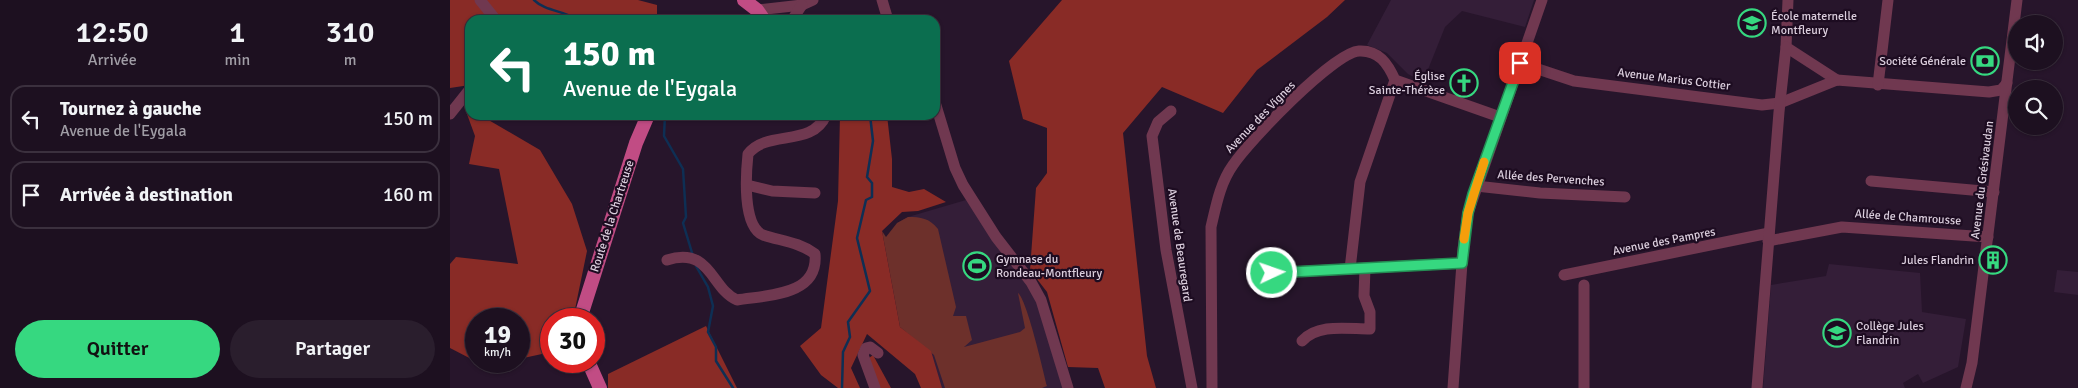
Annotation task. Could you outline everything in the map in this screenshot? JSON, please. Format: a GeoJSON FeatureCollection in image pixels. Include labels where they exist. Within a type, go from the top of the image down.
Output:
{"type":"FeatureCollection","features":[{"type":"Feature","properties":{"kind":"main road"},"geometry":{"type":"LineString","coordinates":[[744,0],[760,15]]}},
{"type":"Feature","properties":{"kind":"main road","name":"Route de la Chartreuse"},"geometry":{"type":"LineString","coordinates":[[584,308],[636,143],[646,120]]}},
{"type":"Feature","properties":{"kind":"main road"},"geometry":{"type":"LineString","coordinates":[[593,373],[600,388]]}},
{"type":"Feature","properties":{"kind":"street"},"geometry":{"type":"LineString","coordinates":[[480,0],[492,15]]}},
{"type":"Feature","properties":{"kind":"street"},"geometry":{"type":"LineString","coordinates":[[760,15],[802,5],[814,0]]}},
{"type":"Feature","properties":{"kind":"street"},"geometry":{"type":"LineString","coordinates":[[882,0],[886,15]]}},
{"type":"Feature","properties":{"kind":"street"},"geometry":{"type":"LineString","coordinates":[[1453,388],[1462,263],[1468,213],[1542,0]]}},
{"type":"Feature","properties":{"kind":"street"},"geometry":{"type":"LineString","coordinates":[[1757,388],[1780,103],[1788,49],[1788,0]]}},
{"type":"Feature","properties":{"kind":"street"},"geometry":{"type":"LineString","coordinates":[[1878,84],[1888,0]]}},
{"type":"Feature","properties":{"kind":"street","name":"Avenue du Grésivaudan"},"geometry":{"type":"LineString","coordinates":[[1966,388],[1972,362],[2017,0]]}},
{"type":"Feature","properties":{"kind":"street"},"geometry":{"type":"LineString","coordinates":[[795,15],[802,5]]}},
{"type":"Feature","properties":{"kind":"street"},"geometry":{"type":"LineString","coordinates":[[1788,49],[1837,80],[1989,92],[2000,90],[2007,84]]}},
{"type":"Feature","properties":{"kind":"street","name":"Avenue des Vignes"},"geometry":{"type":"LineString","coordinates":[[1212,388],[1211,226],[1223,184],[1232,166],[1248,146],[1310,84],[1346,54],[1360,51],[1374,53],[1384,60],[1394,80]]}},
{"type":"Feature","properties":{"kind":"street","name":"Avenue Marius Cottier"},"geometry":{"type":"LineString","coordinates":[[1520,63],[1574,81],[1762,105],[1780,103],[1824,87],[1837,80]]}},
{"type":"Feature","properties":{"kind":"street"},"geometry":{"type":"LineString","coordinates":[[1824,87],[1826,72]]}},
{"type":"Feature","properties":{"kind":"street"},"geometry":{"type":"LineString","coordinates":[[1350,269],[1360,182],[1394,80],[1500,117]]}},
{"type":"Feature","properties":{"kind":"street"},"geometry":{"type":"LineString","coordinates":[[1989,92],[2005,107]]}},
{"type":"Feature","properties":{"kind":"street"},"geometry":{"type":"LineString","coordinates":[[450,114],[465,95]]}},
{"type":"Feature","properties":{"kind":"street","name":"Avenue de Beauregard"},"geometry":{"type":"LineString","coordinates":[[1171,111],[1158,122],[1152,136],[1166,250],[1192,388]]}},
{"type":"Feature","properties":{"kind":"street"},"geometry":{"type":"LineString","coordinates":[[940,118],[955,168],[963,185],[996,237],[1031,282],[1041,300],[1068,388]]}},
{"type":"Feature","properties":{"kind":"street"},"geometry":{"type":"LineString","coordinates":[[667,260],[684,257],[698,262],[712,273],[732,298],[737,300],[798,289],[807,283],[816,264],[814,254],[801,245],[761,234],[749,218],[748,154],[752,148],[760,144],[805,134],[818,128],[823,120]]}},
{"type":"Feature","properties":{"kind":"street"},"geometry":{"type":"LineString","coordinates":[[1871,182],[1994,192]]}},
{"type":"Feature","properties":{"kind":"street"},"geometry":{"type":"LineString","coordinates":[[747,185],[772,191],[815,193]]}},
{"type":"Feature","properties":{"kind":"street","name":"Allée des Pervenches"},"geometry":{"type":"LineString","coordinates":[[1476,186],[1540,193],[1625,197]]}},
{"type":"Feature","properties":{"kind":"street","name":"Allée de Chamrousse"},"geometry":{"type":"LineString","coordinates":[[1768,237],[1842,227],[1988,237]]}},
{"type":"Feature","properties":{"kind":"street","name":"Avenue des Pampres"},"geometry":{"type":"LineString","coordinates":[[1564,275],[1768,237]]}},
{"type":"Feature","properties":{"kind":"street"},"geometry":{"type":"LineString","coordinates":[[1272,273],[1462,263]]}},
{"type":"Feature","properties":{"kind":"street"},"geometry":{"type":"LineString","coordinates":[[1302,341],[1308,334],[1322,329],[1370,329],[1370,312],[1364,296],[1365,268]]}},
{"type":"Feature","properties":{"kind":"street"},"geometry":{"type":"LineString","coordinates":[[1584,285],[1584,388]]}},
{"type":"Feature","properties":{"kind":"street"},"geometry":{"type":"LineString","coordinates":[[875,388],[863,355],[866,348],[870,347],[878,353]]}},
{"type":"Feature","properties":{"kind":"street","name":"Avenue du Grésivaudan"},"geometry":{"type":"LineString","coordinates":[[1972,362],[1974,371],[1972,388]]}},
{"type":"Feature","properties":{"kind":"shaded area"},"geometry":{"type":"Polygon","coordinates":[[[450,0],[638,0],[657,5],[657,15],[465,15],[465,86],[450,88],[450,0]]]}},
{"type":"Feature","properties":{"kind":"shaded area"},"geometry":{"type":"Polygon","coordinates":[[[1062,0],[1345,0],[1327,17],[1257,70],[1223,113],[1162,87],[1123,133],[1147,356],[1156,388],[1105,388],[1098,368],[1068,367],[1047,292],[1030,270],[1036,188],[1047,173],[1047,128],[1023,119],[1009,61],[1062,0]]]}},
{"type":"Feature","properties":{"kind":"shaded area"},"geometry":{"type":"Polygon","coordinates":[[[1391,0],[1534,0],[1525,27],[1462,11],[1445,27],[1423,82],[1408,74],[1387,53],[1367,45],[1391,0]]]}},
{"type":"Feature","properties":{"kind":"shaded area"},"geometry":{"type":"Polygon","coordinates":[[[469,120],[489,120],[540,150],[572,204],[587,251],[575,308],[540,308],[540,354],[530,357],[530,308],[465,308],[465,356],[450,348],[450,264],[456,257],[518,264],[499,169],[469,164],[475,136],[469,120]]]}},
{"type":"Feature","properties":{"kind":"shaded area"},"geometry":{"type":"Polygon","coordinates":[[[840,120],[888,120],[892,159],[892,187],[909,192],[924,189],[946,202],[918,211],[902,212],[882,231],[900,327],[931,351],[942,388],[921,388],[915,374],[867,334],[851,368],[860,388],[838,388],[821,375],[800,346],[821,328],[838,201],[840,120]]]}},
{"type":"Feature","properties":{"kind":"shaded area"},"geometry":{"type":"Polygon","coordinates":[[[966,200],[1035,294],[1066,388],[931,388],[897,223],[908,217],[966,200]]]}},
{"type":"Feature","properties":{"kind":"shaded area"},"geometry":{"type":"Polygon","coordinates":[[[908,217],[924,219],[931,222],[938,229],[956,307],[953,316],[966,316],[972,340],[964,347],[1020,332],[1025,328],[1018,293],[1026,308],[1047,386],[1042,388],[945,388],[934,355],[900,327],[882,231],[886,237],[897,223],[908,217]]]}},
{"type":"Feature","properties":{"kind":"shaded area","name":"Collège Jules Flandrin"},"geometry":{"type":"Polygon","coordinates":[[[1829,264],[1920,273],[1922,312],[1966,319],[1958,367],[1923,383],[1918,374],[1903,383],[1905,388],[1763,388],[1771,285],[1826,276],[1829,264]]]}},
{"type":"Feature","properties":{"kind":"shaded area"},"geometry":{"type":"Polygon","coordinates":[[[2057,270],[2078,272],[2078,295],[2054,292],[2057,270]]]}},
{"type":"Feature","properties":{"kind":"shaded area"},"geometry":{"type":"Polygon","coordinates":[[[706,326],[737,388],[608,388],[608,374],[706,326]]]}},
{"type":"Feature","properties":{"kind":"shaded area"},"geometry":{"type":"Polygon","coordinates":[[[873,355],[891,388],[879,388],[869,358],[873,355]]]}},
{"type":"Feature","properties":{"kind":"waterway"},"geometry":{"type":"LineString","coordinates":[[534,0],[544,7],[569,15]]}},
{"type":"Feature","properties":{"kind":"waterway"},"geometry":{"type":"LineString","coordinates":[[665,120],[664,136],[683,169],[686,217],[683,223],[693,256]]}},
{"type":"Feature","properties":{"kind":"waterway"},"geometry":{"type":"LineString","coordinates":[[842,388],[843,352],[850,337],[848,322],[870,291],[857,238],[866,200],[872,197],[872,183],[867,177],[873,141],[871,120]]}},
{"type":"Feature","properties":{"kind":"waterway"},"geometry":{"type":"LineString","coordinates":[[696,266],[708,287],[713,306],[708,332],[716,347],[716,361],[733,388]]}},
{"type":"Feature","properties":{"kind":"slow traffic"},"geometry":{"type":"LineString","coordinates":[[1464,239],[1468,213],[1484,162]]}},
{"type":"Feature","properties":{"kind":"place","name":"École maternelle Montfleury"},"geometry":{"type":"Point","coordinates":[1752,23]}},
{"type":"Feature","properties":{"kind":"place","name":"Société Générale"},"geometry":{"type":"Point","coordinates":[1985,61]}},
{"type":"Feature","properties":{"kind":"place","name":"Église Sainte-Thérèse"},"geometry":{"type":"Point","coordinates":[1464,83]}},
{"type":"Feature","properties":{"kind":"place","name":"Jules Flandrin"},"geometry":{"type":"Point","coordinates":[1993,260]}},
{"type":"Feature","properties":{"kind":"place","name":"Gymnase du Rondeau-Montfleury"},"geometry":{"type":"Point","coordinates":[977,266]}},
{"type":"Feature","properties":{"kind":"place","name":"Collège Jules Flandrin"},"geometry":{"type":"Point","coordinates":[1837,333]}},
{"type":"Feature","properties":{"kind":"route"},"geometry":{"type":"LineString","coordinates":[[1272,273],[1462,263],[1468,213],[1473,194],[1520,63]]}}]}
